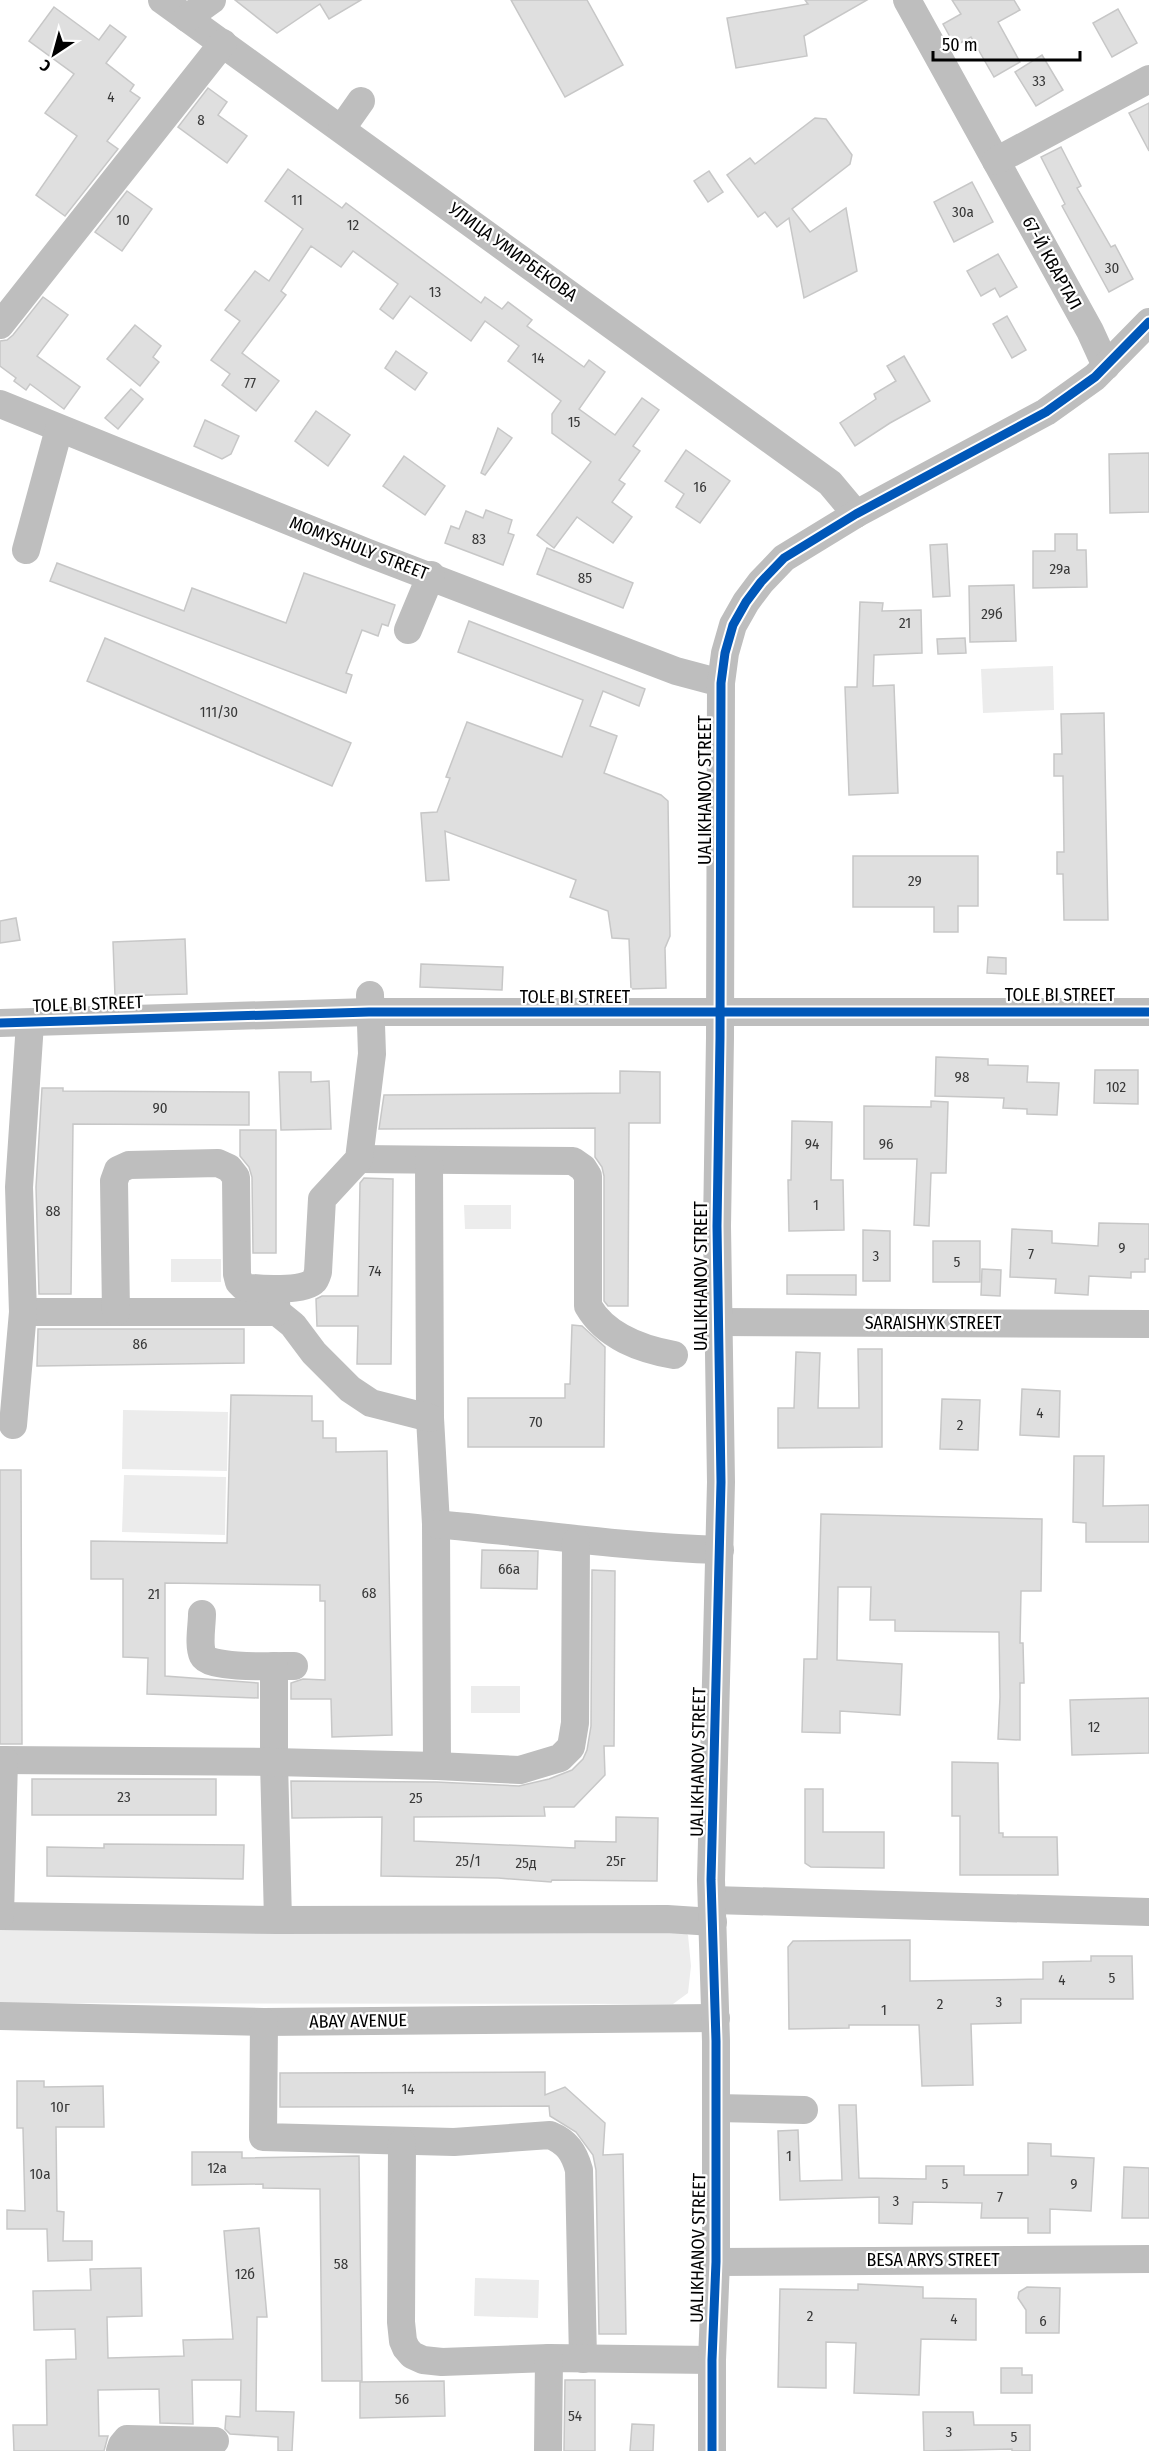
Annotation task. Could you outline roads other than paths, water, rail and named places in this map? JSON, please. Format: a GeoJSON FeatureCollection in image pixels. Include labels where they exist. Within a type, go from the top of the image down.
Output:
{"type":"FeatureCollection","features":[{"type":"Feature","properties":{"kind":"street","name":"УЛИЦА УМИРБЕКОВА"},"geometry":{"type":"LineString","coordinates":[[162,0],[830,483],[856,514]]}},
{"type":"Feature","properties":{"kind":"street"},"geometry":{"type":"LineString","coordinates":[[187,18],[212,0]]}},
{"type":"Feature","properties":{"kind":"street","name":"67-Й КВАРТАЛ"},"geometry":{"type":"LineString","coordinates":[[907,0],[1090,331],[1106,366]]}},
{"type":"Feature","properties":{"kind":"street"},"geometry":{"type":"LineString","coordinates":[[0,325],[224,43]]}},
{"type":"Feature","properties":{"kind":"street"},"geometry":{"type":"LineString","coordinates":[[996,161],[1149,79]]}},
{"type":"Feature","properties":{"kind":"street"},"geometry":{"type":"LineString","coordinates":[[342,128],[361,102]]}},
{"type":"Feature","properties":{"kind":"street","name":"UALIKHANOV STREET"},"geometry":{"type":"LineString","coordinates":[[712,2451],[712,2360],[716,2262],[716,2018],[711,1880],[721,1482],[717,1322],[722,683],[725,653],[733,625],[746,602],[784,558],[856,514],[1046,412],[1080,390],[1149,322]]}},
{"type":"Feature","properties":{"kind":"street","name":"MOMYSHULY STREET"},"geometry":{"type":"LineString","coordinates":[[0,404],[368,553],[431,575],[676,670],[722,683]]}},
{"type":"Feature","properties":{"kind":"street"},"geometry":{"type":"LineString","coordinates":[[26,550],[59,429]]}},
{"type":"Feature","properties":{"kind":"street"},"geometry":{"type":"LineString","coordinates":[[408,630],[431,575]]}},
{"type":"Feature","properties":{"kind":"street"},"geometry":{"type":"LineString","coordinates":[[23,1312],[116,1311],[276,1300],[314,1282],[318,1272],[322,1199],[359,1159],[372,1054],[369,1002]]}},
{"type":"Feature","properties":{"kind":"street","name":"TOLE BI STREET"},"geometry":{"type":"LineString","coordinates":[[0,1023],[369,1002],[661,1014],[1149,1012]]}},
{"type":"Feature","properties":{"kind":"street"},"geometry":{"type":"LineString","coordinates":[[13,1425],[23,1312],[19,1187],[30,1023]]}},
{"type":"Feature","properties":{"kind":"street"},"geometry":{"type":"LineString","coordinates":[[359,1159],[573,1161],[579,1164],[588,1176],[588,1306],[604,1324],[627,1341],[643,1349],[674,1356]]}},
{"type":"Feature","properties":{"kind":"street"},"geometry":{"type":"LineString","coordinates":[[429,1161],[430,1418],[436,1524],[437,1766]]}},
{"type":"Feature","properties":{"kind":"street"},"geometry":{"type":"LineString","coordinates":[[116,1311],[114,1180],[118,1170],[129,1165],[218,1163],[229,1168],[236,1177],[239,1282],[244,1287],[276,1300],[314,1353],[350,1389],[371,1403],[430,1418]]}},
{"type":"Feature","properties":{"kind":"street","name":"SARAISHYK STREET"},"geometry":{"type":"LineString","coordinates":[[717,1322],[1149,1324]]}},
{"type":"Feature","properties":{"kind":"street"},"geometry":{"type":"LineString","coordinates":[[436,1524],[576,1541],[666,1549],[720,1550]]}},
{"type":"Feature","properties":{"kind":"street"},"geometry":{"type":"LineString","coordinates":[[576,1541],[576,1723],[571,1747],[560,1758],[520,1770],[274,1762],[2,1760],[0,1916],[278,1920],[667,1919],[713,1911],[1149,1912]]}},
{"type":"Feature","properties":{"kind":"street"},"geometry":{"type":"LineString","coordinates":[[202,1614],[203,1656],[207,1661],[213,1664],[284,1666],[274,1762],[278,1920]]}},
{"type":"Feature","properties":{"kind":"street","name":"ABAY AVENUE"},"geometry":{"type":"LineString","coordinates":[[0,2016],[264,2022],[716,2018]]}},
{"type":"Feature","properties":{"kind":"street"},"geometry":{"type":"LineString","coordinates":[[264,2022],[263,2137],[454,2142],[550,2135],[562,2140],[575,2154],[579,2170],[583,2359]]}},
{"type":"Feature","properties":{"kind":"street"},"geometry":{"type":"LineString","coordinates":[[716,2108],[804,2110]]}},
{"type":"Feature","properties":{"kind":"street"},"geometry":{"type":"LineString","coordinates":[[402,2142],[401,2322],[403,2341],[412,2355],[423,2360],[442,2362],[549,2358],[712,2360]]}},
{"type":"Feature","properties":{"kind":"street","name":"BESA ARYS STREET"},"geometry":{"type":"LineString","coordinates":[[716,2262],[1149,2259]]}},
{"type":"Feature","properties":{"kind":"street"},"geometry":{"type":"LineString","coordinates":[[548,2451],[549,2358]]}},
{"type":"Feature","properties":{"kind":"street"},"geometry":{"type":"LineString","coordinates":[[120,2451],[127,2439],[215,2441]]}}]}
